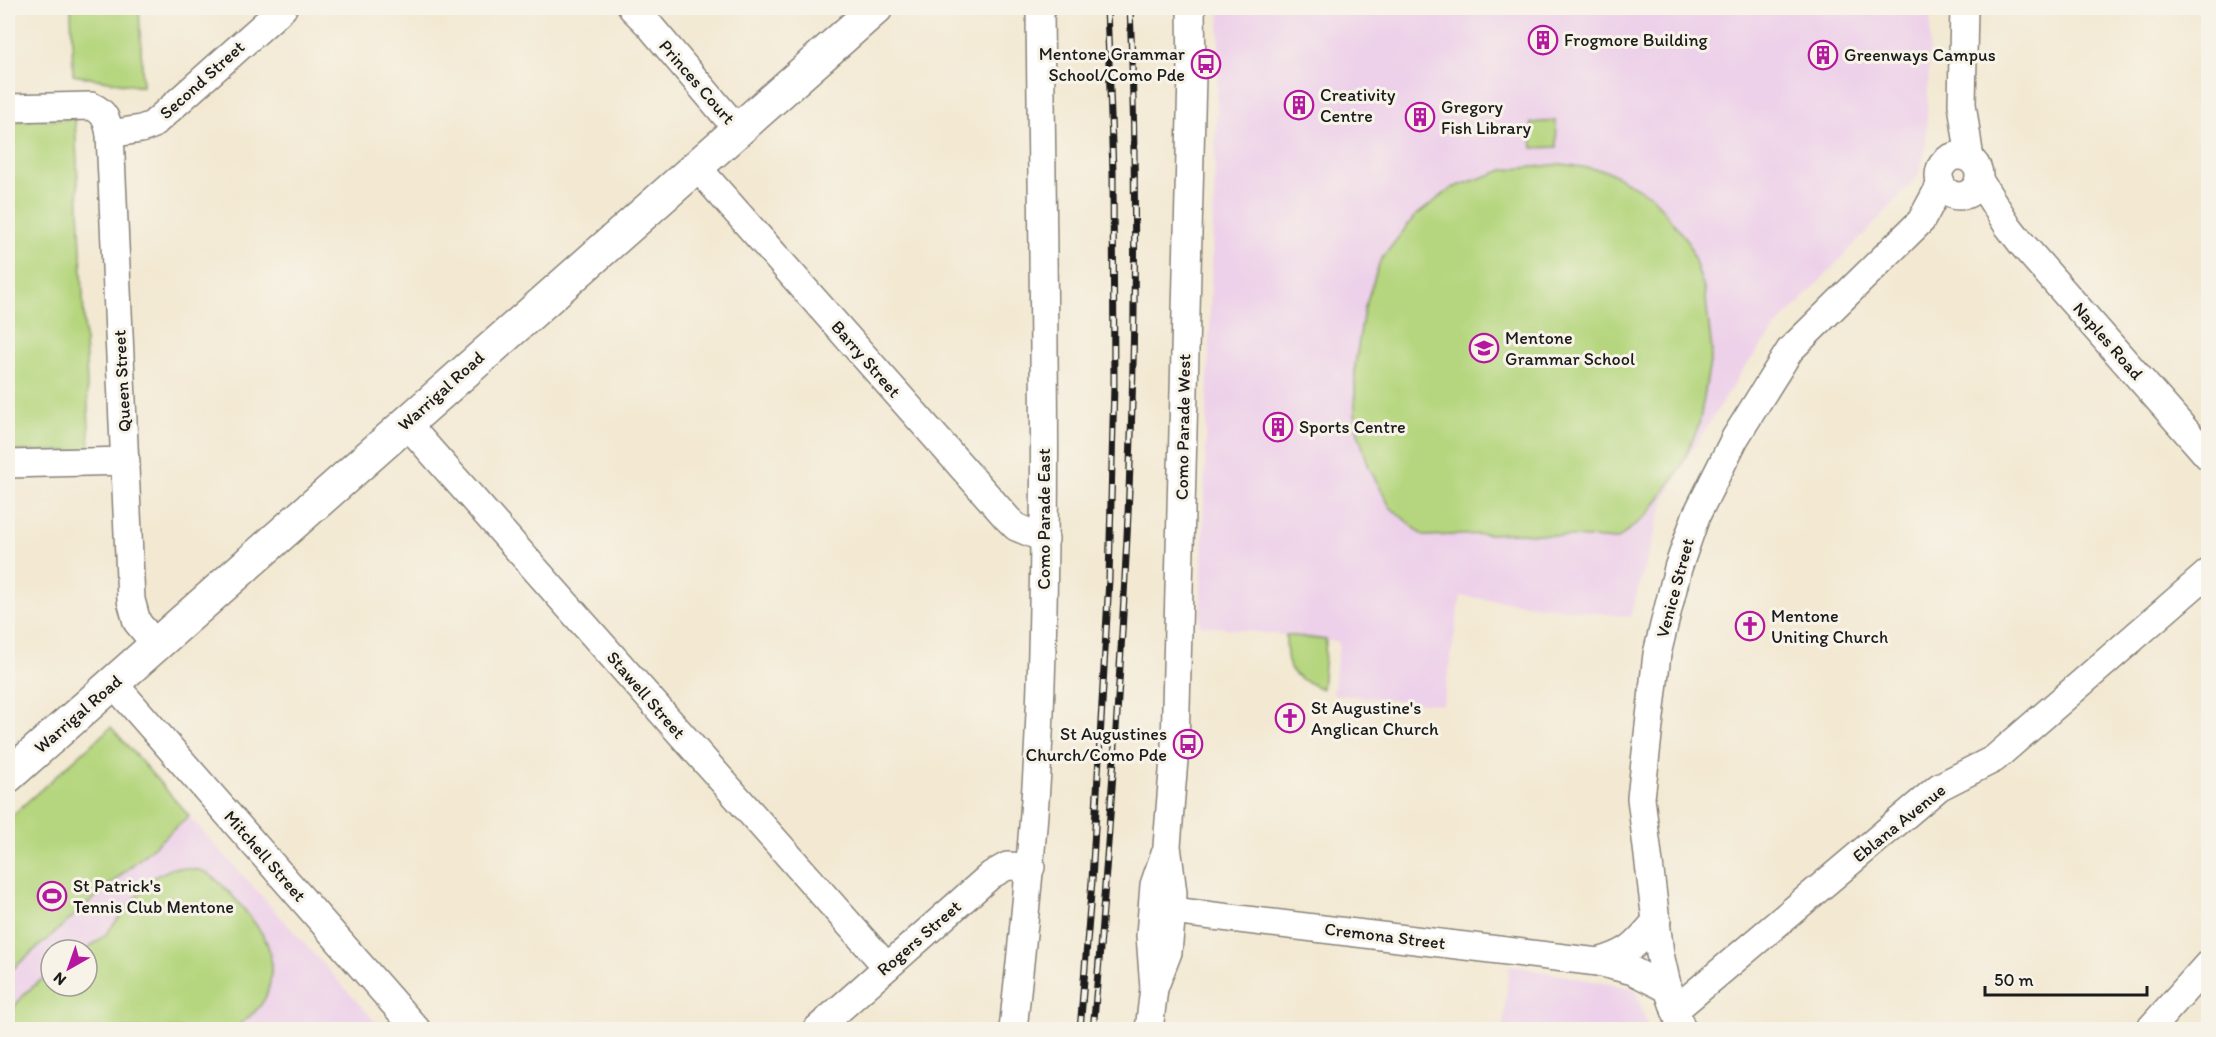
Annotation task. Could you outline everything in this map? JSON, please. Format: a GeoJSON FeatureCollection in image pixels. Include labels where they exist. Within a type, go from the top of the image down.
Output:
{"type":"FeatureCollection","features":[{"type":"Feature","properties":{"kind":"main road","name":"Warrigal Road"},"geometry":{"type":"LineString","coordinates":[[8,776],[876,8]]}},
{"type":"Feature","properties":{"kind":"street","name":"Second Street"},"geometry":{"type":"LineString","coordinates":[[8,108],[91,106],[106,123],[141,129],[152,125],[283,8]]}},
{"type":"Feature","properties":{"kind":"street","name":"Princes Court"},"geometry":{"type":"LineString","coordinates":[[632,8],[738,130]]}},
{"type":"Feature","properties":{"kind":"street","name":"Como Parade East"},"geometry":{"type":"LineString","coordinates":[[1013,1029],[1031,867],[1040,713],[1045,539],[1040,8]]}},
{"type":"Feature","properties":{"kind":"street","name":"Como Parade West"},"geometry":{"type":"LineString","coordinates":[[1154,988],[1168,952],[1173,893],[1167,846],[1175,747],[1192,75],[1191,8]]}},
{"type":"Feature","properties":{"kind":"street","name":"Naples Road"},"geometry":{"type":"LineString","coordinates":[[1964,8],[1960,179],[2008,226],[2208,456]]}},
{"type":"Feature","properties":{"kind":"street","name":"Queen Street"},"geometry":{"type":"LineString","coordinates":[[106,123],[133,611],[137,622],[156,645]]}},
{"type":"Feature","properties":{"kind":"street","name":"Barry Street"},"geometry":{"type":"LineString","coordinates":[[696,166],[1007,518],[1016,527],[1045,539]]}},
{"type":"Feature","properties":{"kind":"street","name":"Venice Street"},"geometry":{"type":"LineString","coordinates":[[1675,1009],[1660,954],[1641,798],[1657,654],[1678,568],[1696,516],[1735,438],[1790,350],[1960,179]]}},
{"type":"Feature","properties":{"kind":"street","name":"Stawell Street"},"geometry":{"type":"LineString","coordinates":[[406,423],[886,967]]}},
{"type":"Feature","properties":{"kind":"street"},"geometry":{"type":"LineString","coordinates":[[8,464],[126,461]]}},
{"type":"Feature","properties":{"kind":"street","name":"Eblana Avenue"},"geometry":{"type":"LineString","coordinates":[[1675,1009],[1939,787],[1994,759],[2208,573]]}},
{"type":"Feature","properties":{"kind":"street","name":"Mitchell Street"},"geometry":{"type":"LineString","coordinates":[[113,683],[417,1029]]}},
{"type":"Feature","properties":{"kind":"street","name":"Como Parade West"},"geometry":{"type":"LineString","coordinates":[[1149,1029],[1154,988],[1150,935],[1154,885],[1167,846]]}},
{"type":"Feature","properties":{"kind":"street","name":"Rogers Street"},"geometry":{"type":"LineString","coordinates":[[816,1029],[991,875],[1007,866],[1031,867]]}},
{"type":"Feature","properties":{"kind":"street","name":"Cremona Street"},"geometry":{"type":"LineString","coordinates":[[1172,911],[1598,962],[1633,971],[1675,1009]]}},
{"type":"Feature","properties":{"kind":"street","name":"Cremona Street"},"geometry":{"type":"LineString","coordinates":[[1598,962],[1620,955],[1636,944],[1657,920]]}},
{"type":"Feature","properties":{"kind":"street"},"geometry":{"type":"LineString","coordinates":[[2149,1029],[2208,964]]}},
{"type":"Feature","properties":{"kind":"shaded area","name":"Mentone Grammar School"},"geometry":{"type":"Polygon","coordinates":[[[1220,8],[1931,8],[1926,144],[1919,174],[1776,327],[1743,370],[1688,457],[1665,499],[1630,617],[1461,596],[1443,705],[1333,694],[1339,642],[1200,625],[1220,8]]]}},
{"type":"Feature","properties":{"kind":"shaded area"},"geometry":{"type":"Polygon","coordinates":[[[189,816],[382,1029],[8,1029],[8,973],[39,946],[39,998],[99,998],[99,938],[48,938],[189,816]]]}},
{"type":"Feature","properties":{"kind":"shaded area"},"geometry":{"type":"Polygon","coordinates":[[[1509,965],[1635,989],[1649,1029],[1503,1030],[1509,965]]]}},
{"type":"Feature","properties":{"kind":"green space"},"geometry":{"type":"Polygon","coordinates":[[[71,8],[139,8],[143,87],[73,75],[71,8]]]}},
{"type":"Feature","properties":{"kind":"green space"},"geometry":{"type":"Polygon","coordinates":[[[75,119],[90,451],[8,451],[8,121],[75,119]]]}},
{"type":"Feature","properties":{"kind":"green space"},"geometry":{"type":"Polygon","coordinates":[[[1556,121],[1557,147],[1533,148],[1531,123],[1556,121]]]}},
{"type":"Feature","properties":{"kind":"green space"},"geometry":{"type":"Polygon","coordinates":[[[1562,164],[1608,171],[1653,197],[1689,243],[1705,292],[1712,351],[1699,425],[1679,471],[1649,513],[1617,540],[1520,533],[1424,536],[1390,507],[1369,467],[1355,423],[1355,365],[1364,310],[1380,261],[1414,217],[1452,188],[1504,170],[1562,164]]]}},
{"type":"Feature","properties":{"kind":"green space"},"geometry":{"type":"Polygon","coordinates":[[[1286,635],[1326,640],[1322,689],[1302,679],[1292,670],[1287,657],[1286,635]]]}},
{"type":"Feature","properties":{"kind":"green space","name":"St Patrick's Tennis Club Mentone"},"geometry":{"type":"Polygon","coordinates":[[[111,727],[189,816],[48,938],[39,938],[39,946],[8,973],[8,819],[111,727]]]}},
{"type":"Feature","properties":{"kind":"green space"},"geometry":{"type":"Polygon","coordinates":[[[173,868],[205,872],[221,884],[241,905],[264,938],[271,958],[271,978],[268,990],[256,1010],[234,1029],[8,1029],[16,1004],[39,982],[39,998],[99,998],[99,940],[152,878],[173,868]]]}},
{"type":"Feature","properties":{"kind":"railway"},"geometry":{"type":"LineString","coordinates":[[1080,1030],[1092,881],[1109,579],[1114,385],[1113,171],[1107,8]]}},
{"type":"Feature","properties":{"kind":"railway"},"geometry":{"type":"LineString","coordinates":[[1093,1030],[1113,773],[1129,486],[1135,199],[1130,8]]}},
{"type":"Feature","properties":{"kind":"place","name":"Frogmore Building"},"geometry":{"type":"Point","coordinates":[1543,40]}},
{"type":"Feature","properties":{"kind":"place","name":"Greenways Campus"},"geometry":{"type":"Point","coordinates":[1823,55]}},
{"type":"Feature","properties":{"kind":"place","name":"Mentone Grammar School/Como Pde"},"geometry":{"type":"Point","coordinates":[1206,64]}},
{"type":"Feature","properties":{"kind":"place","name":"Creativity Centre"},"geometry":{"type":"Point","coordinates":[1299,105]}},
{"type":"Feature","properties":{"kind":"place","name":"Gregory Fish Library"},"geometry":{"type":"Point","coordinates":[1420,117]}},
{"type":"Feature","properties":{"kind":"place","name":"Mentone Grammar School"},"geometry":{"type":"Point","coordinates":[1484,348]}},
{"type":"Feature","properties":{"kind":"place","name":"Sports Centre"},"geometry":{"type":"Point","coordinates":[1278,427]}},
{"type":"Feature","properties":{"kind":"place","name":"Mentone Uniting Church"},"geometry":{"type":"Point","coordinates":[1750,626]}},
{"type":"Feature","properties":{"kind":"place","name":"St Augustine's Anglican Church"},"geometry":{"type":"Point","coordinates":[1290,718]}},
{"type":"Feature","properties":{"kind":"place","name":"St Augustines Church/Como Pde"},"geometry":{"type":"Point","coordinates":[1188,744]}},
{"type":"Feature","properties":{"kind":"place","name":"St Patrick's Tennis Club Mentone"},"geometry":{"type":"Point","coordinates":[52,896]}}]}
